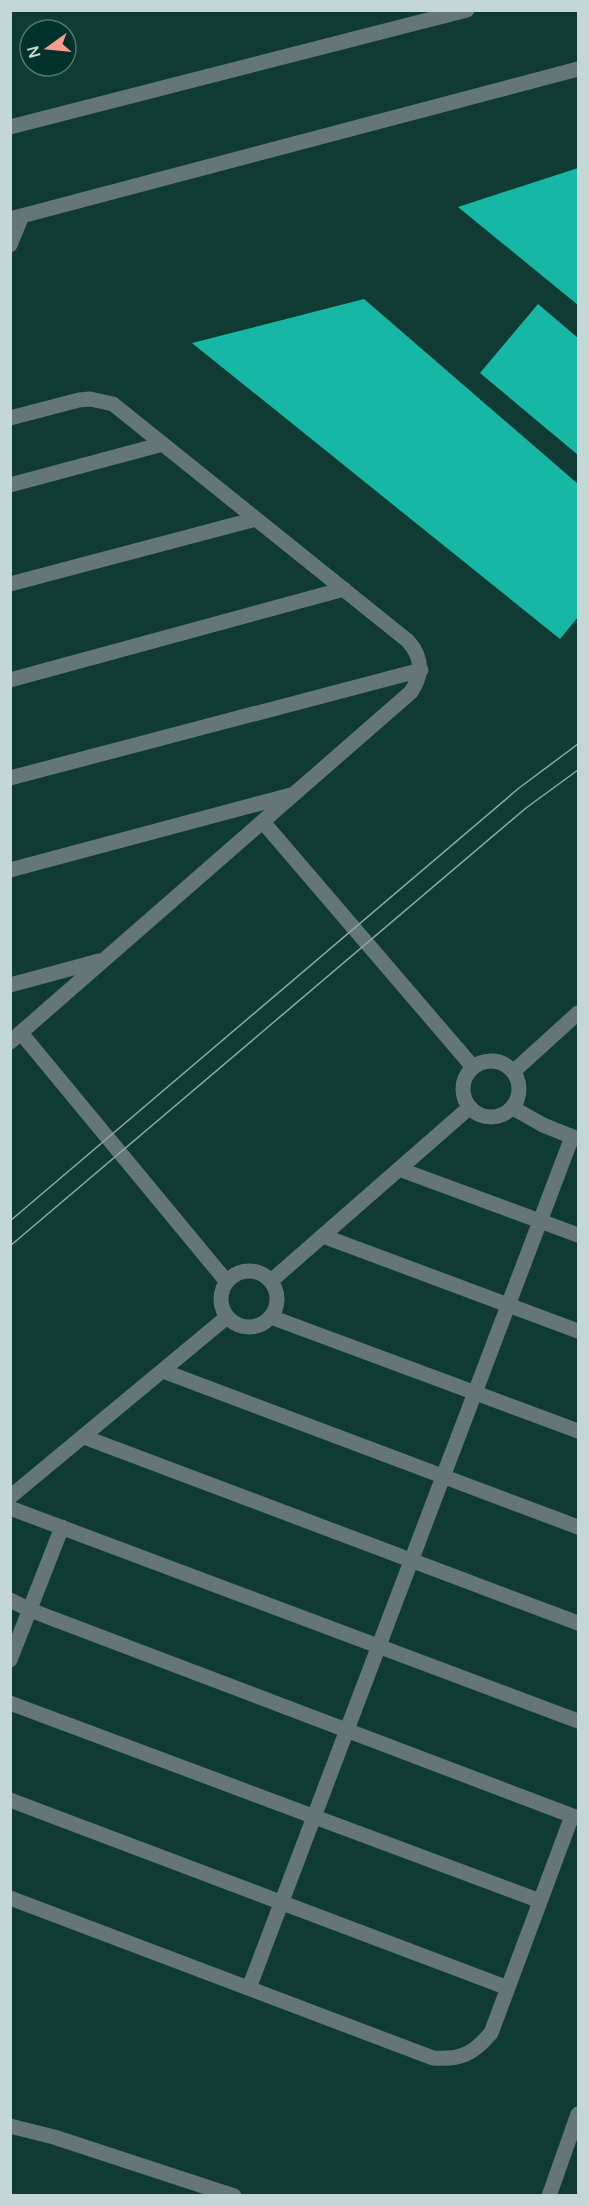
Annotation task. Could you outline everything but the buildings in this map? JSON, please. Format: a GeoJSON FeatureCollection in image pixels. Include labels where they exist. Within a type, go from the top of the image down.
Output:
{"type":"FeatureCollection","features":[{"type":"Feature","properties":{"kind":"street"},"geometry":{"type":"LineString","coordinates":[[10,127],[466,10]]}},
{"type":"Feature","properties":{"kind":"street"},"geometry":{"type":"LineString","coordinates":[[10,245],[16,217],[579,69]]}},
{"type":"Feature","properties":{"kind":"street"},"geometry":{"type":"LineString","coordinates":[[10,418],[79,400],[101,400],[112,404],[408,641],[420,659],[421,670],[418,682],[411,692],[16,1037],[226,1282]]}},
{"type":"Feature","properties":{"kind":"street"},"geometry":{"type":"LineString","coordinates":[[10,485],[163,444]]}},
{"type":"Feature","properties":{"kind":"street"},"geometry":{"type":"LineString","coordinates":[[10,584],[256,519]]}},
{"type":"Feature","properties":{"kind":"street"},"geometry":{"type":"LineString","coordinates":[[10,680],[344,590]]}},
{"type":"Feature","properties":{"kind":"street"},"geometry":{"type":"LineString","coordinates":[[10,778],[421,670]]}},
{"type":"Feature","properties":{"kind":"street"},"geometry":{"type":"LineString","coordinates":[[10,870],[297,793]]}},
{"type":"Feature","properties":{"kind":"street"},"geometry":{"type":"LineString","coordinates":[[264,822],[473,1067]]}},
{"type":"Feature","properties":{"kind":"street"},"geometry":{"type":"LineString","coordinates":[[10,985],[105,960]]}},
{"type":"Feature","properties":{"kind":"street"},"geometry":{"type":"LineString","coordinates":[[514,1071],[579,1013]]}},
{"type":"Feature","properties":{"kind":"street"},"geometry":{"type":"LineString","coordinates":[[494,1061],[505,1064],[514,1071],[519,1082],[519,1095],[513,1108],[504,1115],[492,1118],[479,1115],[470,1107],[464,1098],[463,1087],[466,1076],[473,1067],[483,1062],[494,1061]]}},
{"type":"Feature","properties":{"kind":"street"},"geometry":{"type":"LineString","coordinates":[[271,1281],[470,1107]]}},
{"type":"Feature","properties":{"kind":"street"},"geometry":{"type":"LineString","coordinates":[[249,1988],[575,1138],[543,1125],[513,1108]]}},
{"type":"Feature","properties":{"kind":"street"},"geometry":{"type":"LineString","coordinates":[[399,1169],[579,1235]]}},
{"type":"Feature","properties":{"kind":"street"},"geometry":{"type":"LineString","coordinates":[[322,1236],[579,1331]]}},
{"type":"Feature","properties":{"kind":"street"},"geometry":{"type":"LineString","coordinates":[[249,1270],[261,1273],[271,1281],[277,1292],[277,1305],[272,1317],[261,1325],[249,1328],[237,1325],[227,1317],[221,1306],[221,1293],[226,1282],[236,1274],[249,1270]]}},
{"type":"Feature","properties":{"kind":"street"},"geometry":{"type":"LineString","coordinates":[[10,1497],[227,1317]]}},
{"type":"Feature","properties":{"kind":"street"},"geometry":{"type":"LineString","coordinates":[[272,1317],[579,1431]]}},
{"type":"Feature","properties":{"kind":"street"},"geometry":{"type":"LineString","coordinates":[[163,1371],[579,1527]]}},
{"type":"Feature","properties":{"kind":"street"},"geometry":{"type":"LineString","coordinates":[[84,1437],[579,1623]]}},
{"type":"Feature","properties":{"kind":"street"},"geometry":{"type":"LineString","coordinates":[[10,1508],[579,1721]]}},
{"type":"Feature","properties":{"kind":"street"},"geometry":{"type":"LineString","coordinates":[[10,1660],[62,1527]]}},
{"type":"Feature","properties":{"kind":"street"},"geometry":{"type":"LineString","coordinates":[[10,1600],[30,1610],[575,1817],[540,1901],[491,2033],[480,2046],[466,2055],[450,2059],[433,2058],[10,1898]]}},
{"type":"Feature","properties":{"kind":"street"},"geometry":{"type":"LineString","coordinates":[[10,1703],[540,1901]]}},
{"type":"Feature","properties":{"kind":"street"},"geometry":{"type":"LineString","coordinates":[[10,1800],[508,1988]]}},
{"type":"Feature","properties":{"kind":"street"},"geometry":{"type":"LineString","coordinates":[[549,2196],[579,2114]]}},
{"type":"Feature","properties":{"kind":"street"},"geometry":{"type":"LineString","coordinates":[[10,2126],[54,2137],[234,2196]]}},
{"type":"Feature","properties":{"kind":"tram line"},"geometry":{"type":"LineString","coordinates":[[10,1221],[519,788],[578,744]]}},
{"type":"Feature","properties":{"kind":"tram line"},"geometry":{"type":"LineString","coordinates":[[10,1246],[526,808],[578,770]]}}]}
